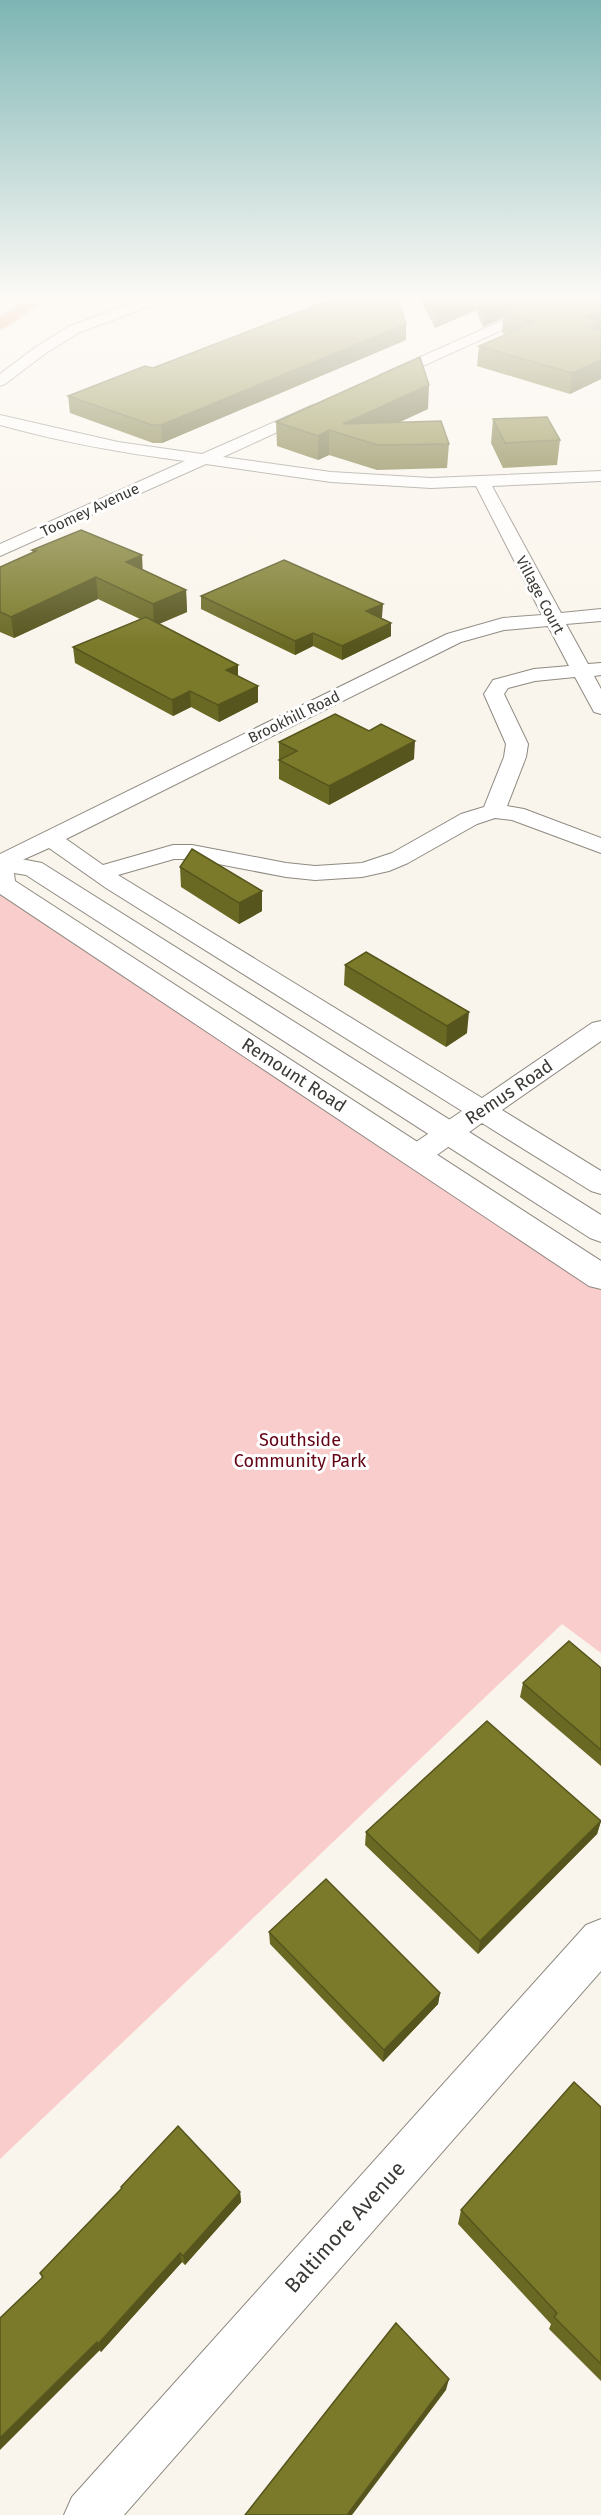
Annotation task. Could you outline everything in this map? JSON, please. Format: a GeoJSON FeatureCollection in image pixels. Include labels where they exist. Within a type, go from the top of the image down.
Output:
{"type":"FeatureCollection","features":[{"type":"Feature","properties":{"kind":"main road","name":"Remount Road"},"geometry":{"type":"LineString","coordinates":[[601,1230],[33,868],[0,864],[2,884],[601,1277]]}},
{"type":"Feature","properties":{"kind":"street","name":"Toomey Avenue"},"geometry":{"type":"LineString","coordinates":[[0,551],[311,411]]}},
{"type":"Feature","properties":{"kind":"street"},"geometry":{"type":"LineString","coordinates":[[0,420],[70,438],[331,477],[409,482],[482,482],[601,476]]}},
{"type":"Feature","properties":{"kind":"street","name":"Village Court"},"geometry":{"type":"LineString","coordinates":[[482,482],[553,618],[590,669],[601,708]]}},
{"type":"Feature","properties":{"kind":"street","name":"Brookhill Road"},"geometry":{"type":"LineString","coordinates":[[0,864],[454,638],[503,624],[601,615]]}},
{"type":"Feature","properties":{"kind":"street"},"geometry":{"type":"LineString","coordinates":[[494,812],[515,758],[517,744],[495,700],[497,688],[509,680],[590,669]]}},
{"type":"Feature","properties":{"kind":"street"},"geometry":{"type":"LineString","coordinates":[[100,873],[163,855],[192,852],[296,871],[315,873],[362,870],[381,866],[400,858],[469,819],[494,812],[516,814],[601,846]]}},
{"type":"Feature","properties":{"kind":"street"},"geometry":{"type":"LineString","coordinates":[[50,838],[100,873],[601,1184]]}},
{"type":"Feature","properties":{"kind":"street","name":"Remus Road"},"geometry":{"type":"LineString","coordinates":[[417,1155],[601,1029]]}},
{"type":"Feature","properties":{"kind":"street","name":"Baltimore Avenue"},"geometry":{"type":"LineString","coordinates":[[90,2515],[601,1940]]}},
{"type":"Feature","properties":{"kind":"green space","name":"Southside Community Park"},"geometry":{"type":"Polygon","coordinates":[[[0,867],[2,885],[601,1277],[601,1653],[562,1624],[0,2159],[0,867]]]}},
{"type":"Feature","properties":{"kind":"building"},"geometry":{"type":"Polygon","coordinates":[[[113,411],[194,411],[161,425],[152,425],[113,411]]]}},
{"type":"Feature","properties":{"kind":"building"},"geometry":{"type":"Polygon","coordinates":[[[300,411],[371,411],[343,424],[441,421],[449,444],[378,445],[329,430],[318,436],[276,422],[300,411]]]}},
{"type":"Feature","properties":{"kind":"building"},"geometry":{"type":"Polygon","coordinates":[[[547,417],[560,440],[505,443],[493,419],[547,417]]]}},
{"type":"Feature","properties":{"kind":"building"},"geometry":{"type":"Polygon","coordinates":[[[81,530],[142,555],[126,562],[186,590],[153,604],[96,577],[11,617],[0,612],[0,567],[36,551],[32,550],[81,530]]]}},
{"type":"Feature","properties":{"kind":"building"},"geometry":{"type":"Polygon","coordinates":[[[284,560],[383,604],[366,611],[391,623],[342,646],[313,633],[295,641],[201,596],[284,560]]]}},
{"type":"Feature","properties":{"kind":"building"},"geometry":{"type":"Polygon","coordinates":[[[146,617],[238,665],[226,670],[258,686],[218,705],[190,691],[172,700],[73,647],[146,617]]]}},
{"type":"Feature","properties":{"kind":"building"},"geometry":{"type":"Polygon","coordinates":[[[335,714],[369,731],[381,724],[415,741],[329,786],[279,760],[297,751],[279,742],[335,714]]]}},
{"type":"Feature","properties":{"kind":"building"},"geometry":{"type":"Polygon","coordinates":[[[192,849],[262,891],[239,903],[180,867],[192,849]]]}},
{"type":"Feature","properties":{"kind":"building"},"geometry":{"type":"Polygon","coordinates":[[[366,952],[469,1012],[447,1026],[345,965],[366,952]]]}},
{"type":"Feature","properties":{"kind":"building"},"geometry":{"type":"Polygon","coordinates":[[[569,1641],[601,1668],[601,1750],[523,1683],[569,1641]]]}},
{"type":"Feature","properties":{"kind":"building"},"geometry":{"type":"Polygon","coordinates":[[[487,1721],[601,1821],[480,1941],[366,1832],[487,1721]]]}},
{"type":"Feature","properties":{"kind":"building"},"geometry":{"type":"Polygon","coordinates":[[[326,1879],[440,1993],[384,2050],[269,1932],[326,1879]]]}},
{"type":"Feature","properties":{"kind":"building"},"geometry":{"type":"Polygon","coordinates":[[[574,2082],[601,2107],[601,2364],[554,2317],[557,2313],[461,2210],[574,2082]]]}},
{"type":"Feature","properties":{"kind":"building"},"geometry":{"type":"Polygon","coordinates":[[[178,2126],[240,2192],[183,2256],[180,2253],[98,2344],[97,2342],[0,2438],[0,2318],[43,2277],[40,2273],[178,2126]]]}},
{"type":"Feature","properties":{"kind":"building"},"geometry":{"type":"Polygon","coordinates":[[[396,2323],[449,2379],[347,2515],[245,2515],[396,2323]]]}}]}
